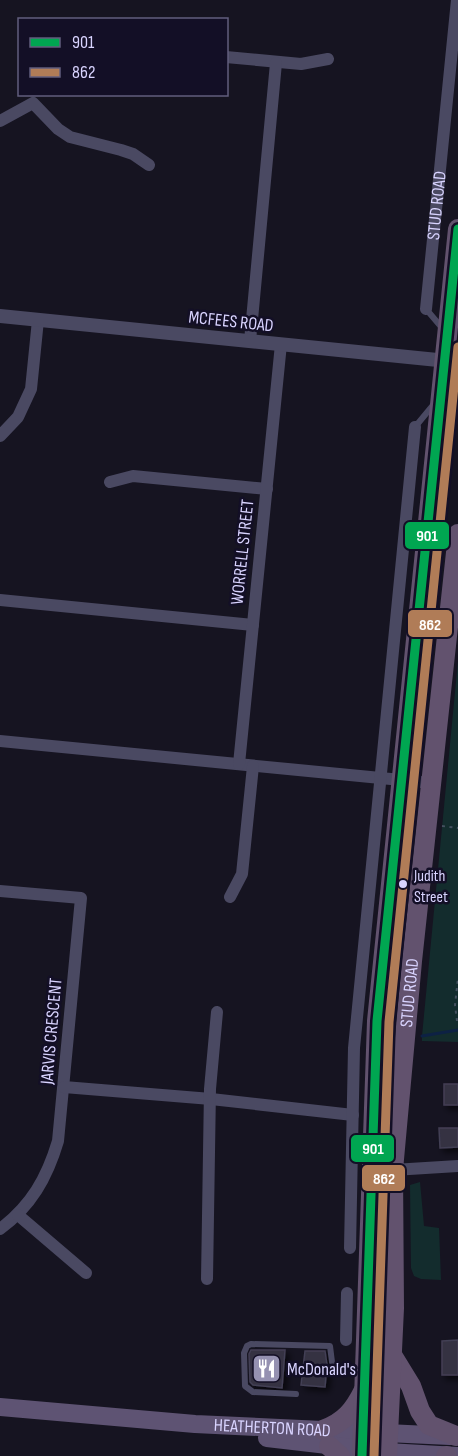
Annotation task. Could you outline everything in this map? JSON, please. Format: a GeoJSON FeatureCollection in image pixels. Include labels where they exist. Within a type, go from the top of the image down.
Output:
{"type":"FeatureCollection","features":[{"type":"Feature","properties":{"kind":"highway","name":"STUD ROAD"},"geometry":{"type":"LineString","coordinates":[[363,1446],[365,1387],[356,1317],[377,1021],[441,396],[451,361],[447,334],[458,229]]}},
{"type":"Feature","properties":{"kind":"highway","name":"STUD ROAD"},"geometry":{"type":"LineString","coordinates":[[387,1447],[392,1355],[393,1170],[412,961],[458,534]]}},
{"type":"Feature","properties":{"kind":"highway"},"geometry":{"type":"LineString","coordinates":[[392,1355],[411,1386],[420,1411],[429,1425],[457,1442]]}},
{"type":"Feature","properties":{"kind":"highway"},"geometry":{"type":"LineString","coordinates":[[331,1444],[356,1406],[365,1387]]}},
{"type":"Feature","properties":{"kind":"main road","name":"HEATHERTON ROAD"},"geometry":{"type":"LineString","coordinates":[[0,1407],[195,1424],[245,1435],[387,1447],[446,1456],[457,1442]]}},
{"type":"Feature","properties":{"kind":"main road","name":"HEATHERTON ROAD"},"geometry":{"type":"LineString","coordinates":[[387,1447],[457,1442]]}},
{"type":"Feature","properties":{"kind":"street","name":"STUD ROAD"},"geometry":{"type":"LineString","coordinates":[[426,309],[457,0]]}},
{"type":"Feature","properties":{"kind":"street"},"geometry":{"type":"LineString","coordinates":[[228,57],[301,64],[328,59]]}},
{"type":"Feature","properties":{"kind":"street"},"geometry":{"type":"LineString","coordinates":[[250,340],[276,63]]}},
{"type":"Feature","properties":{"kind":"street"},"geometry":{"type":"LineString","coordinates":[[0,121],[34,99],[58,129],[70,137],[122,150],[133,154],[149,165]]}},
{"type":"Feature","properties":{"kind":"street","name":"MCFEES ROAD"},"geometry":{"type":"LineString","coordinates":[[0,316],[451,361]]}},
{"type":"Feature","properties":{"kind":"street"},"geometry":{"type":"LineString","coordinates":[[0,436],[18,417],[32,389],[38,320]]}},
{"type":"Feature","properties":{"kind":"street","name":"WORRELL STREET"},"geometry":{"type":"LineString","coordinates":[[239,764],[281,344]]}},
{"type":"Feature","properties":{"kind":"street"},"geometry":{"type":"LineString","coordinates":[[350,1248],[354,1048],[415,427]]}},
{"type":"Feature","properties":{"kind":"street"},"geometry":{"type":"LineString","coordinates":[[110,482],[133,476],[267,489]]}},
{"type":"Feature","properties":{"kind":"street"},"geometry":{"type":"LineString","coordinates":[[0,600],[253,625]]}},
{"type":"Feature","properties":{"kind":"street"},"geometry":{"type":"LineString","coordinates":[[0,741],[432,783]]}},
{"type":"Feature","properties":{"kind":"street"},"geometry":{"type":"LineString","coordinates":[[230,897],[242,874],[253,766]]}},
{"type":"Feature","properties":{"kind":"street","name":"JARVIS CRESCENT"},"geometry":{"type":"LineString","coordinates":[[0,891],[81,898],[58,1141],[54,1156],[40,1185],[18,1215],[0,1229]]}},
{"type":"Feature","properties":{"kind":"street"},"geometry":{"type":"LineString","coordinates":[[207,1279],[210,1089],[217,1012]]}},
{"type":"Feature","properties":{"kind":"street"},"geometry":{"type":"LineString","coordinates":[[64,1087],[210,1099],[353,1115]]}},
{"type":"Feature","properties":{"kind":"street"},"geometry":{"type":"LineString","coordinates":[[393,1170],[458,1166]]}},
{"type":"Feature","properties":{"kind":"street"},"geometry":{"type":"LineString","coordinates":[[18,1215],[86,1273]]}},
{"type":"Feature","properties":{"kind":"street"},"geometry":{"type":"LineString","coordinates":[[346,1340],[356,1317],[347,1293]]}},
{"type":"Feature","properties":{"kind":"lane","name":"STUD ROAD"},"geometry":{"type":"LineString","coordinates":[[426,309],[447,334]]}},
{"type":"Feature","properties":{"kind":"lane"},"geometry":{"type":"LineString","coordinates":[[415,427],[441,396]]}},
{"type":"Feature","properties":{"kind":"lane"},"geometry":{"type":"LineString","coordinates":[[405,538],[428,522]]}},
{"type":"Feature","properties":{"kind":"lane"},"geometry":{"type":"LineString","coordinates":[[296,1394],[253,1392],[245,1386],[244,1353],[247,1346],[251,1344],[330,1346],[335,1368]]}},
{"type":"Feature","properties":{"kind":"path"},"geometry":{"type":"LineString","coordinates":[[457,1021],[455,1005],[458,978]]}},
{"type":"Feature","properties":{"kind":"green space"},"geometry":{"type":"Polygon","coordinates":[[[458,661],[458,1042],[422,1041],[422,1036],[458,661]]]}},
{"type":"Feature","properties":{"kind":"green space"},"geometry":{"type":"Polygon","coordinates":[[[420,1182],[424,1226],[439,1228],[441,1280],[421,1279],[414,1276],[411,1268],[410,1185],[420,1182]]]}},
{"type":"Feature","properties":{"kind":"building"},"geometry":{"type":"Polygon","coordinates":[[[444,1084],[458,1084],[458,1105],[444,1105],[444,1084]]]}},
{"type":"Feature","properties":{"kind":"building"},"geometry":{"type":"Polygon","coordinates":[[[439,1128],[458,1128],[458,1147],[440,1148],[439,1128]]]}},
{"type":"Feature","properties":{"kind":"building"},"geometry":{"type":"Polygon","coordinates":[[[458,1340],[458,1375],[442,1375],[442,1341],[458,1340]]]}},
{"type":"Feature","properties":{"kind":"building"},"geometry":{"type":"Polygon","coordinates":[[[251,1350],[285,1350],[282,1388],[253,1385],[250,1382],[249,1354],[251,1350]]]}},
{"type":"Feature","properties":{"kind":"building"},"geometry":{"type":"Polygon","coordinates":[[[305,1351],[325,1351],[327,1365],[325,1387],[301,1385],[305,1351]]]}},
{"type":"Feature","properties":{"kind":"waterway"},"geometry":{"type":"LineString","coordinates":[[422,1036],[458,1030]]}},
{"type":"Feature","properties":{"kind":"transit line","name":"901"},"geometry":{"type":"LineString","coordinates":[[362,1456],[377,1021],[458,229]]}},
{"type":"Feature","properties":{"kind":"transit line","name":"862"},"geometry":{"type":"LineString","coordinates":[[374,1456],[389,1022],[458,347]]}},
{"type":"Feature","properties":{"kind":"place","name":"Judith Street"},"geometry":{"type":"Point","coordinates":[403,884]}},
{"type":"Feature","properties":{"kind":"place","name":"McDonald's"},"geometry":{"type":"Point","coordinates":[266,1369]}}]}
